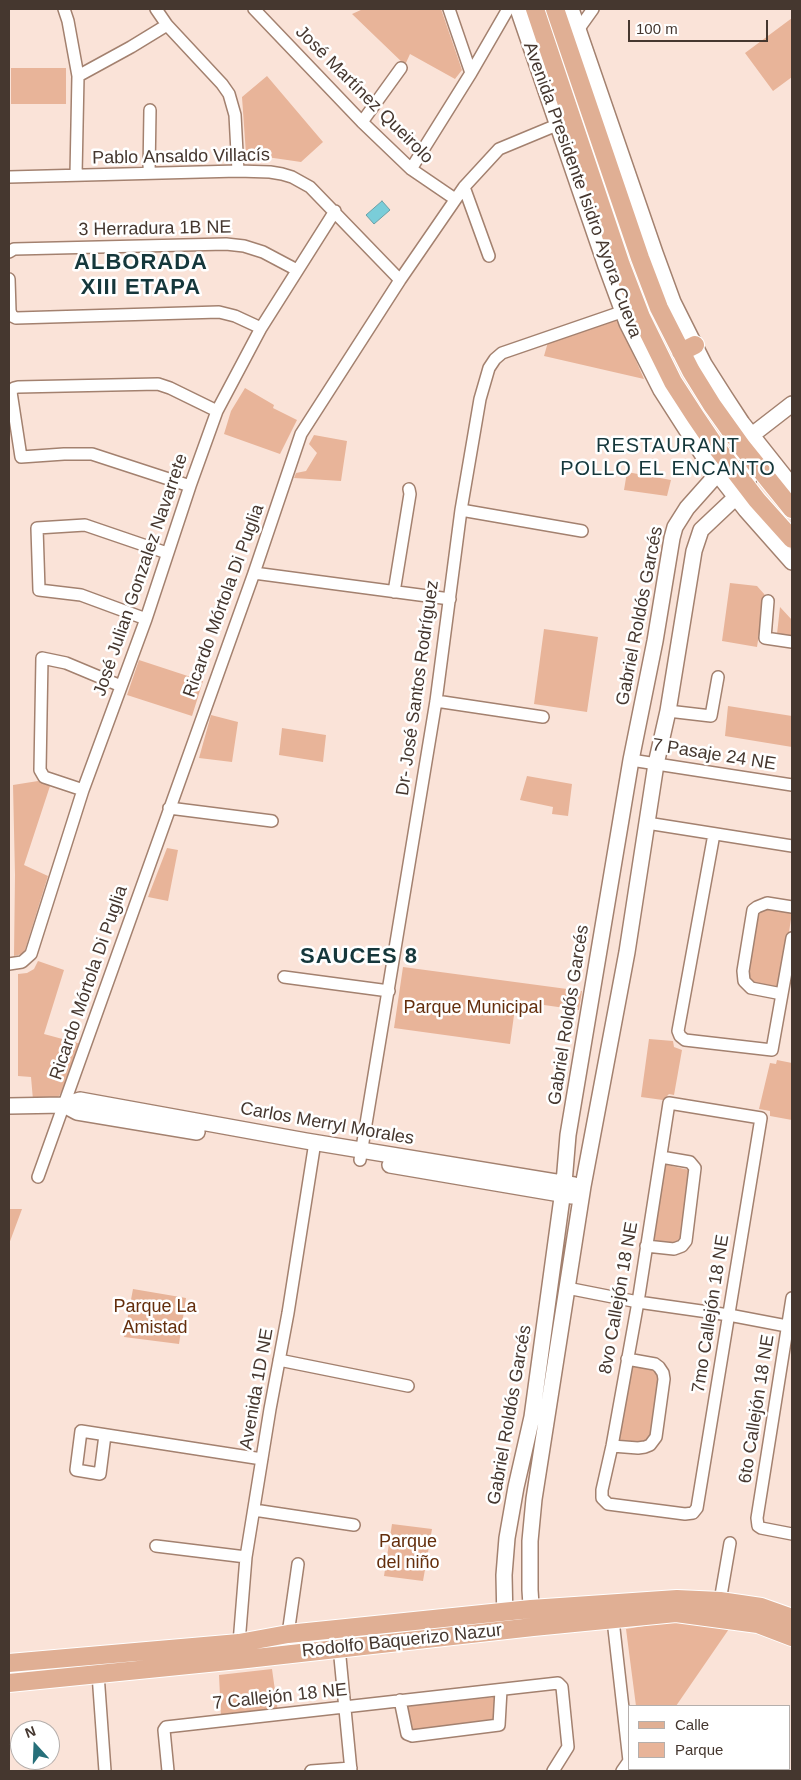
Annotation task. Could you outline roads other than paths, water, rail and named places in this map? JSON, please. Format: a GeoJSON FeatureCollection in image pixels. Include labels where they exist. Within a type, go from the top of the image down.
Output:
{"type":"FeatureCollection","features":[{"type":"Feature","properties":{"kind":"main road","name":"Avenida Presidente Isidro Ayora Cueva"},"geometry":{"type":"LineString","coordinates":[[518,9],[565,121],[621,265],[630,309],[695,416],[723,468],[792,562]]}},
{"type":"Feature","properties":{"kind":"main road","name":"Avenida Presidente Isidro Ayora Cueva"},"geometry":{"type":"LineString","coordinates":[[535,9],[560,82],[565,121]]}},
{"type":"Feature","properties":{"kind":"main road","name":"Avenida Presidente Isidro Ayora Cueva"},"geometry":{"type":"LineString","coordinates":[[555,9],[597,109]]}},
{"type":"Feature","properties":{"kind":"main road","name":"Avenida Presidente Isidro Ayora Cueva"},"geometry":{"type":"LineString","coordinates":[[571,9],[597,109],[659,308],[688,348],[691,371],[712,405],[792,486]]}},
{"type":"Feature","properties":{"kind":"main road"},"geometry":{"type":"LineString","coordinates":[[560,82],[565,88],[574,111],[580,114],[597,109]]}},
{"type":"Feature","properties":{"kind":"main road","name":"Gabriel Roldós Garcés"},"geometry":{"type":"LineString","coordinates":[[505,1630],[504,1575],[508,1529],[532,1416],[571,1119],[631,760],[655,641],[675,527],[687,508],[747,441],[792,404]]}},
{"type":"Feature","properties":{"kind":"main road","name":"Avenida Presidente Isidro Ayora Cueva"},"geometry":{"type":"LineString","coordinates":[[747,441],[755,464],[792,509]]}},
{"type":"Feature","properties":{"kind":"main road","name":"Gabriel Roldós Garcés"},"geometry":{"type":"LineString","coordinates":[[533,1626],[530,1541],[534,1499],[583,1192],[627,952],[656,764],[668,711],[696,541],[701,530],[708,522],[741,491],[755,464]]}},
{"type":"Feature","properties":{"kind":"main road","name":"Avenida Presidente Isidro Ayora Cueva"},"geometry":{"type":"LineString","coordinates":[[741,491],[792,539]]}},
{"type":"Feature","properties":{"kind":"main road","name":"Carlos Merryl Morales"},"geometry":{"type":"LineString","coordinates":[[9,1106],[64,1106],[80,1100],[314,1147],[583,1192]]}},
{"type":"Feature","properties":{"kind":"main road","name":"Rodolfo Baquerizo Nazur"},"geometry":{"type":"LineString","coordinates":[[9,1662],[239,1643],[288,1634],[532,1609],[686,1598],[761,1607],[792,1618]]}},
{"type":"Feature","properties":{"kind":"main road","name":"Rodolfo Baquerizo Nazur"},"geometry":{"type":"LineString","coordinates":[[9,1683],[533,1626],[676,1613],[758,1624],[792,1637]]}},
{"type":"Feature","properties":{"kind":"street"},"geometry":{"type":"LineString","coordinates":[[64,9],[78,76],[76,175]]}},
{"type":"Feature","properties":{"kind":"street"},"geometry":{"type":"LineString","coordinates":[[156,9],[167,25],[229,94],[235,115],[238,172]]}},
{"type":"Feature","properties":{"kind":"street","name":"José Martínez Queirolo"},"geometry":{"type":"LineString","coordinates":[[254,9],[362,122],[411,169],[455,199]]}},
{"type":"Feature","properties":{"kind":"street"},"geometry":{"type":"LineString","coordinates":[[449,9],[471,73]]}},
{"type":"Feature","properties":{"kind":"street"},"geometry":{"type":"LineString","coordinates":[[411,169],[471,73],[508,9]]}},
{"type":"Feature","properties":{"kind":"street"},"geometry":{"type":"LineString","coordinates":[[578,30],[593,9]]}},
{"type":"Feature","properties":{"kind":"street"},"geometry":{"type":"LineString","coordinates":[[78,76],[131,48],[167,25]]}},
{"type":"Feature","properties":{"kind":"street"},"geometry":{"type":"LineString","coordinates":[[362,122],[400,68]]}},
{"type":"Feature","properties":{"kind":"street"},"geometry":{"type":"LineString","coordinates":[[148,173],[150,110]]}},
{"type":"Feature","properties":{"kind":"street","name":"Ricardo Mórtola Di Puglia"},"geometry":{"type":"LineString","coordinates":[[38,1177],[254,573],[301,434],[400,280],[464,187],[497,150],[565,121]]}},
{"type":"Feature","properties":{"kind":"street","name":"Pablo Ansaldo Villacís"},"geometry":{"type":"LineString","coordinates":[[9,177],[238,172],[270,172],[292,176],[310,187],[335,211],[400,280]]}},
{"type":"Feature","properties":{"kind":"street"},"geometry":{"type":"LineString","coordinates":[[464,187],[489,256]]}},
{"type":"Feature","properties":{"kind":"street","name":"José Julian Gonzalez Navarrete"},"geometry":{"type":"LineString","coordinates":[[12,964],[22,962],[30,954],[83,790],[146,619],[217,411],[262,328],[335,211]]}},
{"type":"Feature","properties":{"kind":"street","name":"3 Herradura 1B NE"},"geometry":{"type":"LineString","coordinates":[[9,252],[14,249],[226,244],[244,246],[262,252],[297,270]]}},
{"type":"Feature","properties":{"kind":"street"},"geometry":{"type":"LineString","coordinates":[[9,279],[10,311],[12,316],[16,318],[219,312],[235,316],[262,328]]}},
{"type":"Feature","properties":{"kind":"street","name":"Dr- José Santos Rodríguez"},"geometry":{"type":"LineString","coordinates":[[361,1155],[436,701],[462,510],[480,399],[489,368],[502,353],[630,309]]}},
{"type":"Feature","properties":{"kind":"street"},"geometry":{"type":"LineString","coordinates":[[190,486],[92,454],[21,457],[11,392],[14,388],[18,387],[158,384],[217,411]]}},
{"type":"Feature","properties":{"kind":"street"},"geometry":{"type":"LineString","coordinates":[[394,592],[410,494],[409,489]]}},
{"type":"Feature","properties":{"kind":"street"},"geometry":{"type":"LineString","coordinates":[[462,510],[582,531]]}},
{"type":"Feature","properties":{"kind":"street"},"geometry":{"type":"LineString","coordinates":[[146,619],[81,595],[39,590],[37,528],[85,525],[167,553]]}},
{"type":"Feature","properties":{"kind":"street"},"geometry":{"type":"LineString","coordinates":[[254,573],[450,599]]}},
{"type":"Feature","properties":{"kind":"street"},"geometry":{"type":"LineString","coordinates":[[768,601],[765,638],[792,642]]}},
{"type":"Feature","properties":{"kind":"street"},"geometry":{"type":"LineString","coordinates":[[83,790],[44,777],[41,774],[42,658],[66,663],[121,686]]}},
{"type":"Feature","properties":{"kind":"street"},"geometry":{"type":"LineString","coordinates":[[668,711],[711,716],[718,677]]}},
{"type":"Feature","properties":{"kind":"street"},"geometry":{"type":"LineString","coordinates":[[436,701],[543,717]]}},
{"type":"Feature","properties":{"kind":"street","name":"7 Pasaje 24 NE"},"geometry":{"type":"LineString","coordinates":[[631,760],[792,785]]}},
{"type":"Feature","properties":{"kind":"street"},"geometry":{"type":"LineString","coordinates":[[169,808],[272,821]]}},
{"type":"Feature","properties":{"kind":"street"},"geometry":{"type":"LineString","coordinates":[[647,823],[792,846]]}},
{"type":"Feature","properties":{"kind":"street"},"geometry":{"type":"LineString","coordinates":[[714,834],[678,1031],[680,1036],[685,1040],[772,1050],[792,938]]}},
{"type":"Feature","properties":{"kind":"street"},"geometry":{"type":"LineString","coordinates":[[782,994],[751,988],[744,982],[743,972],[753,910],[767,903],[792,907]]}},
{"type":"Feature","properties":{"kind":"street"},"geometry":{"type":"LineString","coordinates":[[284,977],[389,991]]}},
{"type":"Feature","properties":{"kind":"street","name":"8vo Callejón 18 NE"},"geometry":{"type":"LineString","coordinates":[[602,1498],[638,1302],[669,1103],[761,1118]]}},
{"type":"Feature","properties":{"kind":"street","name":"7mo Callejón 18 NE"},"geometry":{"type":"LineString","coordinates":[[602,1498],[608,1504],[686,1514],[693,1514],[697,1508],[761,1118]]}},
{"type":"Feature","properties":{"kind":"street","name":"Avenida 1D NE"},"geometry":{"type":"LineString","coordinates":[[239,1643],[246,1557],[290,1303],[314,1147]]}},
{"type":"Feature","properties":{"kind":"street"},"geometry":{"type":"LineString","coordinates":[[646,1246],[674,1250],[682,1246],[686,1241],[695,1168],[690,1162],[660,1157]]}},
{"type":"Feature","properties":{"kind":"street"},"geometry":{"type":"LineString","coordinates":[[567,1288],[638,1302],[729,1315],[790,1327]]}},
{"type":"Feature","properties":{"kind":"street","name":"6to Callejón 18 NE"},"geometry":{"type":"LineString","coordinates":[[792,1298],[790,1327],[758,1518],[758,1526],[764,1530],[792,1534]]}},
{"type":"Feature","properties":{"kind":"street"},"geometry":{"type":"LineString","coordinates":[[612,1446],[644,1447],[654,1441],[656,1437],[664,1379],[663,1372],[655,1364],[627,1359]]}},
{"type":"Feature","properties":{"kind":"street"},"geometry":{"type":"LineString","coordinates":[[279,1360],[408,1386]]}},
{"type":"Feature","properties":{"kind":"street"},"geometry":{"type":"LineString","coordinates":[[106,1435],[262,1459]]}},
{"type":"Feature","properties":{"kind":"street"},"geometry":{"type":"LineString","coordinates":[[254,1510],[354,1525]]}},
{"type":"Feature","properties":{"kind":"street"},"geometry":{"type":"LineString","coordinates":[[720,1601],[730,1543]]}},
{"type":"Feature","properties":{"kind":"street"},"geometry":{"type":"LineString","coordinates":[[156,1546],[246,1557]]}},
{"type":"Feature","properties":{"kind":"street"},"geometry":{"type":"LineString","coordinates":[[288,1634],[298,1564]]}},
{"type":"Feature","properties":{"kind":"street"},"geometry":{"type":"LineString","coordinates":[[612,1620],[628,1754]]}},
{"type":"Feature","properties":{"kind":"street"},"geometry":{"type":"LineString","coordinates":[[311,1771],[351,1770],[339,1647]]}},
{"type":"Feature","properties":{"kind":"street"},"geometry":{"type":"LineString","coordinates":[[98,1674],[105,1771]]}},
{"type":"Feature","properties":{"kind":"street","name":"7 Callejón 18 NE"},"geometry":{"type":"LineString","coordinates":[[168,1771],[164,1728],[558,1683],[562,1687],[568,1747],[553,1771]]}},
{"type":"Feature","properties":{"kind":"street"},"geometry":{"type":"LineString","coordinates":[[400,1700],[407,1734],[412,1736],[499,1725],[501,1690]]}},
{"type":"Feature","properties":{"kind":"water"},"geometry":{"type":"Polygon","coordinates":[[[382,201],[390,210],[374,224],[366,215],[382,201]]]}},
{"type":"Feature","properties":{"kind":"district","name":"ALBORADA XIII ETAPA"},"geometry":{"type":"Point","coordinates":[141,276]}},
{"type":"Feature","properties":{"kind":"district","name":"RESTAURANT POLLO EL ENCANTO"},"geometry":{"type":"Point","coordinates":[668,458]}},
{"type":"Feature","properties":{"kind":"district","name":"SAUCES 8"},"geometry":{"type":"Point","coordinates":[359,957]}},
{"type":"Feature","properties":{"kind":"park label","name":"Parque Municipal"},"geometry":{"type":"Point","coordinates":[473,1008]}},
{"type":"Feature","properties":{"kind":"park label","name":"Parque La Amistad"},"geometry":{"type":"Point","coordinates":[155,1317]}},
{"type":"Feature","properties":{"kind":"park label","name":"Parque del niño"},"geometry":{"type":"Point","coordinates":[408,1552]}}]}
